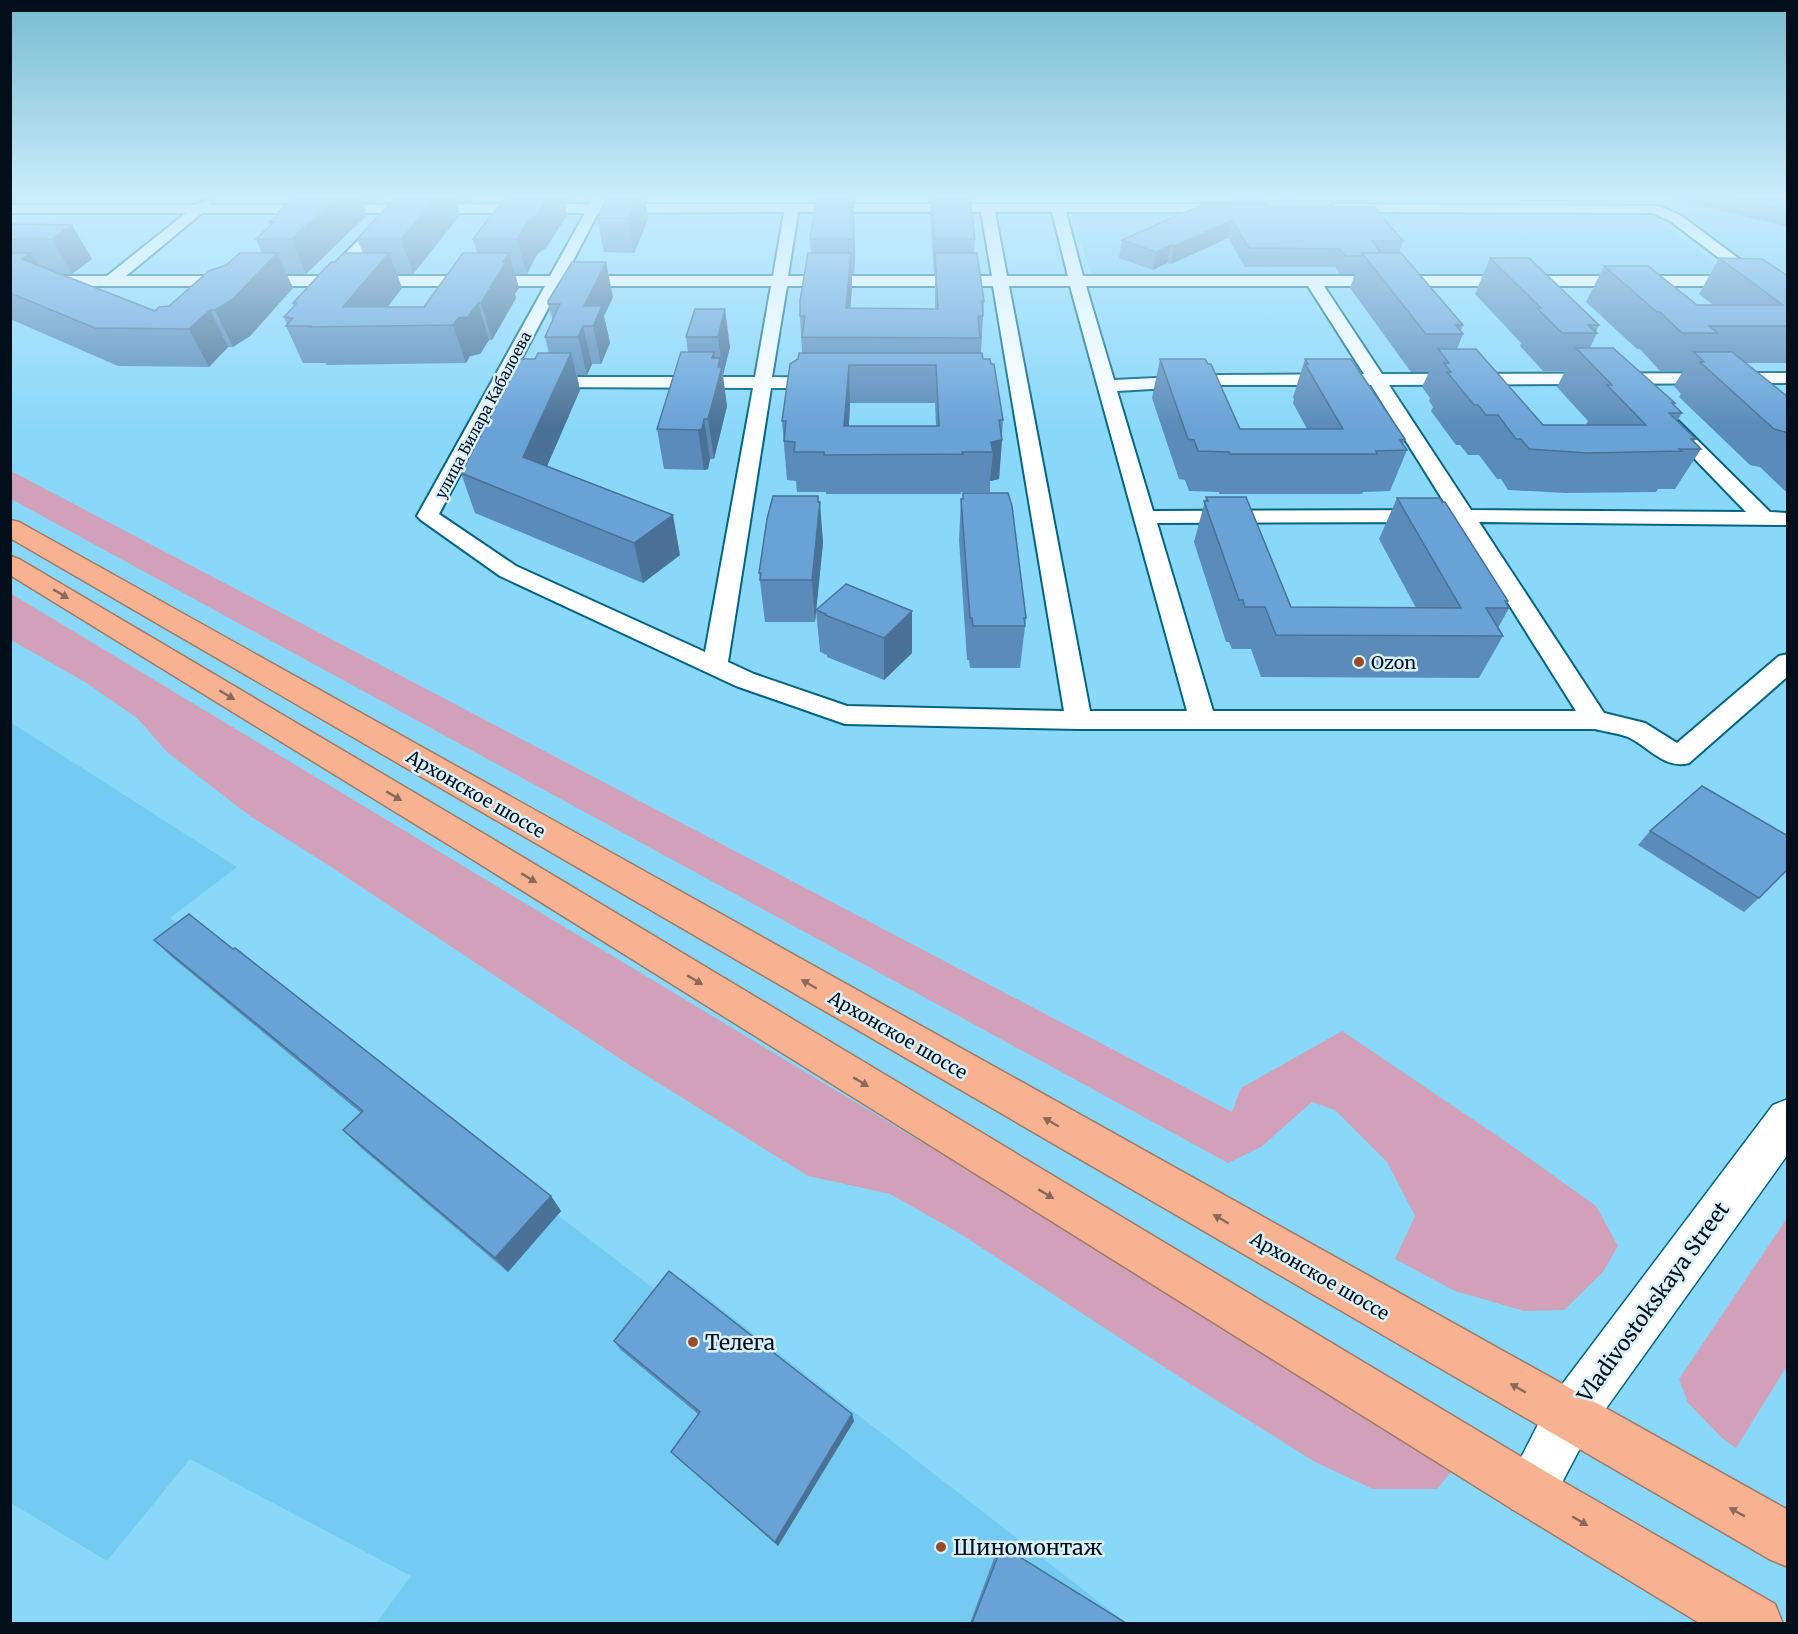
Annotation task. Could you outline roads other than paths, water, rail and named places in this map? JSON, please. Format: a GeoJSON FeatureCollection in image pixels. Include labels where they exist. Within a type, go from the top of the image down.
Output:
{"type":"FeatureCollection","features":[{"type":"Feature","properties":{"kind":"highway","name":"Архонское шоссе"},"geometry":{"type":"LineString","coordinates":[[10,527],[1788,1540]]}},
{"type":"Feature","properties":{"kind":"highway"},"geometry":{"type":"LineString","coordinates":[[10,564],[489,854],[1530,1491],[1755,1623]]}},
{"type":"Feature","properties":{"kind":"main road","name":"Vladivostokskaya Street"},"geometry":{"type":"LineString","coordinates":[[1530,1491],[1569,1417],[1788,1119]]}},
{"type":"Feature","properties":{"kind":"street"},"geometry":{"type":"LineString","coordinates":[[111,281],[118,275]]}},
{"type":"Feature","properties":{"kind":"street"},"geometry":{"type":"LineString","coordinates":[[326,282],[333,275]]}},
{"type":"Feature","properties":{"kind":"street","name":"улица Билара Кабалоева"},"geometry":{"type":"LineString","coordinates":[[558,275],[428,516],[508,571],[715,666]]}},
{"type":"Feature","properties":{"kind":"street"},"geometry":{"type":"LineString","coordinates":[[782,275],[715,666],[745,680],[845,715],[1079,720],[1594,720],[1636,730],[1679,756],[1788,662]]}},
{"type":"Feature","properties":{"kind":"street"},"geometry":{"type":"LineString","coordinates":[[999,275],[1079,720]]}},
{"type":"Feature","properties":{"kind":"street"},"geometry":{"type":"LineString","coordinates":[[1075,275],[1203,720]]}},
{"type":"Feature","properties":{"kind":"street"},"geometry":{"type":"LineString","coordinates":[[1750,275],[1788,303]]}},
{"type":"Feature","properties":{"kind":"street"},"geometry":{"type":"LineString","coordinates":[[10,281],[1758,281]]}},
{"type":"Feature","properties":{"kind":"street"},"geometry":{"type":"LineString","coordinates":[[1313,281],[1594,720]]}},
{"type":"Feature","properties":{"kind":"street"},"geometry":{"type":"LineString","coordinates":[[1107,386],[1219,380],[1788,378]]}},
{"type":"Feature","properties":{"kind":"street"},"geometry":{"type":"LineString","coordinates":[[1624,379],[1641,396]]}},
{"type":"Feature","properties":{"kind":"street"},"geometry":{"type":"LineString","coordinates":[[501,382],[840,382]]}},
{"type":"Feature","properties":{"kind":"street"},"geometry":{"type":"LineString","coordinates":[[996,383],[1018,383]]}},
{"type":"Feature","properties":{"kind":"street"},"geometry":{"type":"LineString","coordinates":[[1658,412],[1765,519]]}},
{"type":"Feature","properties":{"kind":"street"},"geometry":{"type":"LineString","coordinates":[[1145,518],[1464,516],[1788,519]]}},
{"type":"Feature","properties":{"kind":"place","name":"Ozon"},"geometry":{"type":"Point","coordinates":[1359,662]}},
{"type":"Feature","properties":{"kind":"place","name":"Телега"},"geometry":{"type":"Point","coordinates":[693,1342]}},
{"type":"Feature","properties":{"kind":"place","name":"Шиномонтаж"},"geometry":{"type":"Point","coordinates":[941,1547]}}]}
